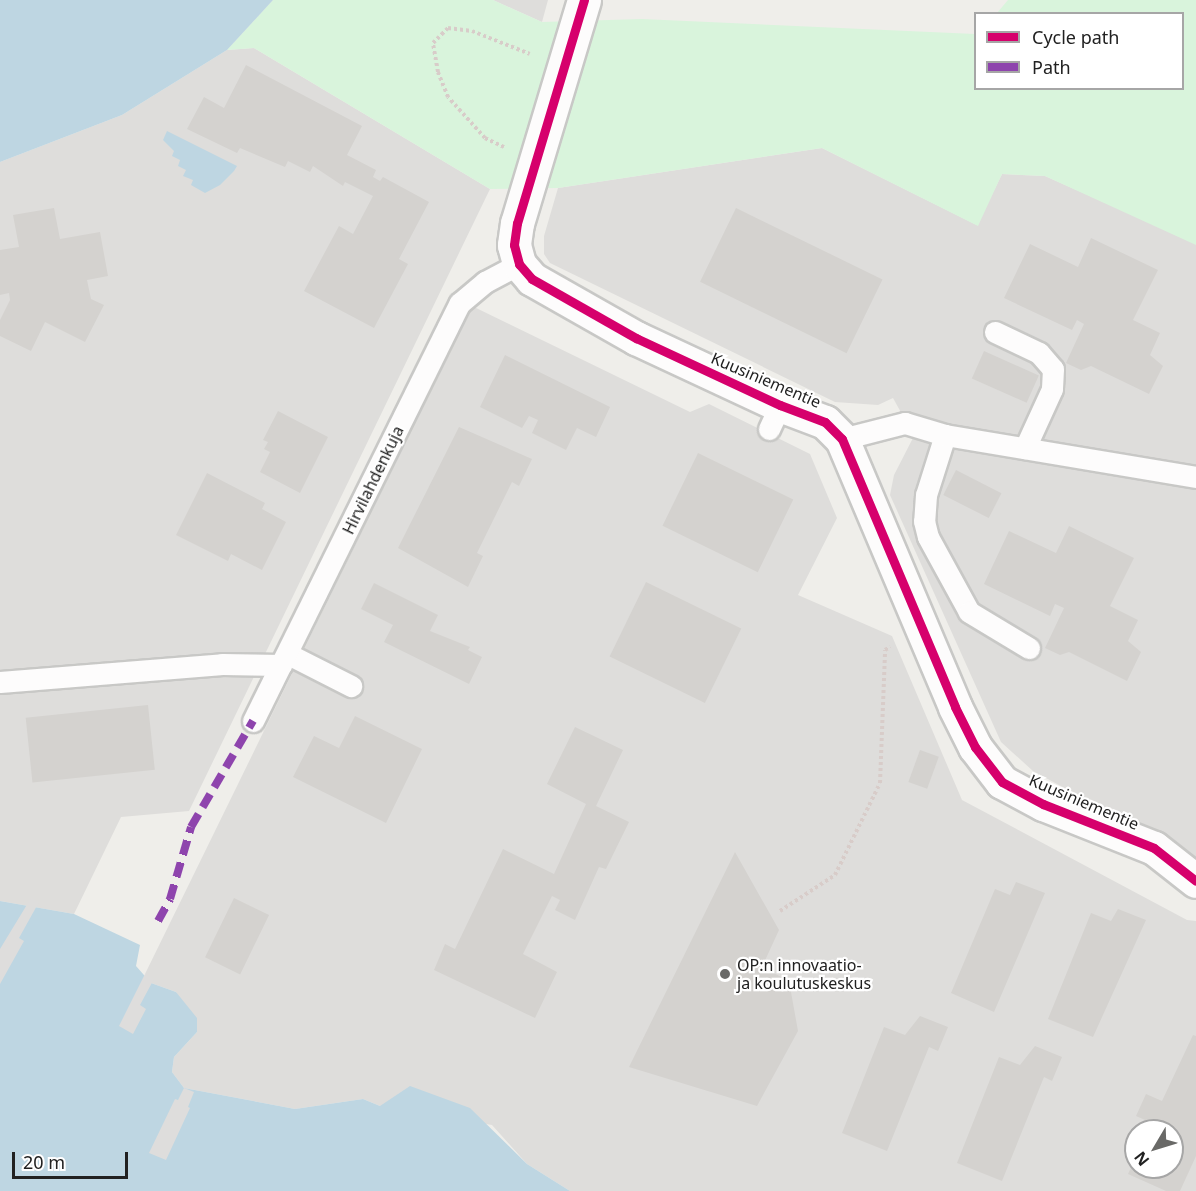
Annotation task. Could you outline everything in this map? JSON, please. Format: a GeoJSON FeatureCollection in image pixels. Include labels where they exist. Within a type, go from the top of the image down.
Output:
{"type":"FeatureCollection","features":[{"type":"Feature","properties":{"kind":"street"},"geometry":{"type":"LineString","coordinates":[[519,264],[514,245],[517,223],[584,0]]}},
{"type":"Feature","properties":{"kind":"street","name":"Kuusiniementie"},"geometry":{"type":"LineString","coordinates":[[519,264],[532,279],[774,417],[825,422],[842,439],[955,707],[975,747],[1002,782],[1043,804],[1154,848],[1196,881]]}},
{"type":"Feature","properties":{"kind":"lane","name":"Hirvilahdenkuja"},"geometry":{"type":"LineString","coordinates":[[253,721],[460,303],[485,282],[519,264]]}},
{"type":"Feature","properties":{"kind":"lane"},"geometry":{"type":"LineString","coordinates":[[995,332],[1039,353],[1053,369],[1052,388],[1025,448]]}},
{"type":"Feature","properties":{"kind":"lane"},"geometry":{"type":"LineString","coordinates":[[842,439],[905,423],[945,435],[1196,477]]}},
{"type":"Feature","properties":{"kind":"lane"},"geometry":{"type":"LineString","coordinates":[[945,435],[926,495],[924,521],[928,537],[969,612],[1029,648]]}},
{"type":"Feature","properties":{"kind":"lane"},"geometry":{"type":"LineString","coordinates":[[0,682],[284,660],[351,686]]}},
{"type":"Feature","properties":{"kind":"path"},"geometry":{"type":"LineString","coordinates":[[513,151],[485,138],[448,97],[438,72],[433,43],[448,28],[472,31],[540,58]]}},
{"type":"Feature","properties":{"kind":"path"},"geometry":{"type":"LineString","coordinates":[[780,910],[835,875],[880,783],[885,651],[894,645]]}},
{"type":"Feature","properties":{"kind":"shaded area"},"geometry":{"type":"Polygon","coordinates":[[[493,0],[548,0],[542,22],[493,0]]]}},
{"type":"Feature","properties":{"kind":"shaded area"},"geometry":{"type":"Polygon","coordinates":[[[254,48],[490,189],[189,811],[121,817],[74,914],[0,901],[0,162],[122,115],[227,50],[254,48]]]}},
{"type":"Feature","properties":{"kind":"shaded area"},"geometry":{"type":"Polygon","coordinates":[[[822,148],[977,225],[1002,174],[1045,176],[1196,243],[1196,859],[1033,771],[1001,742],[890,495],[894,475],[914,436],[893,398],[878,405],[835,402],[550,263],[544,254],[544,236],[558,188],[822,148]]]}},
{"type":"Feature","properties":{"kind":"shaded area"},"geometry":{"type":"Polygon","coordinates":[[[472,306],[690,412],[709,404],[810,454],[837,518],[798,595],[892,636],[962,800],[1187,920],[1196,921],[1196,1191],[570,1191],[527,1164],[492,1125],[380,1106],[363,1099],[295,1109],[184,1088],[172,1072],[174,1057],[197,1032],[176,992],[151,983],[145,974],[472,306]]]}},
{"type":"Feature","properties":{"kind":"green space"},"geometry":{"type":"Polygon","coordinates":[[[273,0],[493,0],[542,22],[642,19],[974,34],[974,90],[1184,90],[1184,12],[998,12],[1008,0],[1196,0],[1196,245],[1045,176],[1002,174],[978,226],[822,148],[558,188],[490,189],[254,48],[227,50],[273,0]]]}},
{"type":"Feature","properties":{"kind":"water"},"geometry":{"type":"Polygon","coordinates":[[[0,0],[273,0],[227,50],[122,115],[0,162],[0,0]]]}},
{"type":"Feature","properties":{"kind":"water"},"geometry":{"type":"Polygon","coordinates":[[[167,131],[237,166],[220,185],[205,193],[191,185],[193,180],[183,176],[186,170],[178,166],[180,160],[172,156],[174,151],[163,140],[167,131]]]}},
{"type":"Feature","properties":{"kind":"water"},"geometry":{"type":"Polygon","coordinates":[[[0,901],[74,914],[140,945],[136,966],[151,983],[176,992],[197,1018],[197,1032],[174,1057],[172,1072],[184,1088],[295,1109],[363,1099],[380,1106],[410,1086],[470,1108],[527,1164],[570,1191],[0,1191],[0,901]]]}},
{"type":"Feature","properties":{"kind":"pier"},"geometry":{"type":"Polygon","coordinates":[[[31,898],[39,902],[19,938],[24,941],[0,984],[0,949],[31,898]]]}},
{"type":"Feature","properties":{"kind":"pier"},"geometry":{"type":"Polygon","coordinates":[[[145,974],[154,979],[140,1005],[146,1009],[133,1034],[119,1026],[145,974]]]}},
{"type":"Feature","properties":{"kind":"pier"},"geometry":{"type":"Polygon","coordinates":[[[184,1088],[194,1092],[188,1107],[190,1108],[166,1160],[149,1153],[175,1099],[178,1100],[184,1088]]]}},
{"type":"Feature","properties":{"kind":"building"},"geometry":{"type":"Polygon","coordinates":[[[246,65],[362,126],[347,155],[376,170],[373,177],[380,181],[383,177],[429,202],[399,259],[408,264],[374,328],[304,291],[339,226],[353,234],[373,196],[345,182],[343,186],[313,166],[310,172],[288,161],[285,167],[240,148],[237,153],[187,129],[204,97],[224,108],[246,65]]]}},
{"type":"Feature","properties":{"kind":"building"},"geometry":{"type":"Polygon","coordinates":[[[54,208],[60,239],[100,232],[108,276],[87,280],[91,299],[104,305],[85,342],[45,322],[31,351],[0,336],[0,320],[10,300],[9,293],[0,295],[0,250],[19,247],[13,215],[54,208]]]}},
{"type":"Feature","properties":{"kind":"building"},"geometry":{"type":"Polygon","coordinates":[[[736,208],[883,279],[847,353],[700,282],[736,208]]]}},
{"type":"Feature","properties":{"kind":"building"},"geometry":{"type":"Polygon","coordinates":[[[1091,238],[1158,270],[1133,320],[1160,333],[1150,355],[1163,366],[1149,394],[1091,366],[1081,370],[1066,363],[1084,324],[1077,320],[1072,330],[1004,298],[1030,244],[1078,267],[1091,238]]]}},
{"type":"Feature","properties":{"kind":"building"},"geometry":{"type":"Polygon","coordinates":[[[984,351],[1039,375],[1027,403],[972,378],[984,351]]]}},
{"type":"Feature","properties":{"kind":"building"},"geometry":{"type":"Polygon","coordinates":[[[505,355],[610,407],[596,437],[577,428],[566,450],[532,433],[538,420],[529,416],[522,428],[480,407],[505,355]]]}},
{"type":"Feature","properties":{"kind":"building"},"geometry":{"type":"Polygon","coordinates":[[[278,411],[328,437],[300,493],[260,472],[270,452],[264,449],[268,442],[263,440],[278,411]]]}},
{"type":"Feature","properties":{"kind":"building"},"geometry":{"type":"Polygon","coordinates":[[[459,427],[532,459],[519,486],[512,482],[477,553],[483,556],[468,587],[398,548],[459,427]]]}},
{"type":"Feature","properties":{"kind":"building"},"geometry":{"type":"Polygon","coordinates":[[[698,453],[793,499],[758,572],[662,526],[698,453]]]}},
{"type":"Feature","properties":{"kind":"building"},"geometry":{"type":"Polygon","coordinates":[[[956,470],[1001,493],[989,518],[943,495],[956,470]]]}},
{"type":"Feature","properties":{"kind":"building"},"geometry":{"type":"Polygon","coordinates":[[[207,473],[265,503],[262,509],[286,522],[262,570],[231,554],[228,561],[176,535],[207,473]]]}},
{"type":"Feature","properties":{"kind":"building"},"geometry":{"type":"Polygon","coordinates":[[[1069,526],[1134,558],[1110,606],[1138,620],[1128,641],[1141,652],[1127,681],[1069,652],[1060,655],[1045,648],[1064,608],[1055,604],[1050,616],[984,584],[1009,531],[1056,553],[1069,526]]]}},
{"type":"Feature","properties":{"kind":"building"},"geometry":{"type":"Polygon","coordinates":[[[646,582],[741,628],[705,703],[610,657],[646,582]]]}},
{"type":"Feature","properties":{"kind":"building"},"geometry":{"type":"Polygon","coordinates":[[[374,583],[438,615],[430,631],[470,647],[468,650],[482,657],[469,684],[384,642],[393,625],[361,609],[374,583]]]}},
{"type":"Feature","properties":{"kind":"building"},"geometry":{"type":"Polygon","coordinates":[[[148,705],[155,770],[32,783],[26,718],[148,705]]]}},
{"type":"Feature","properties":{"kind":"building"},"geometry":{"type":"Polygon","coordinates":[[[355,716],[422,749],[386,823],[293,777],[314,736],[339,748],[355,716]]]}},
{"type":"Feature","properties":{"kind":"building"},"geometry":{"type":"Polygon","coordinates":[[[575,727],[623,750],[596,806],[629,822],[606,869],[599,867],[575,920],[555,910],[560,900],[552,896],[523,954],[557,972],[535,1018],[434,970],[445,944],[455,949],[503,849],[554,874],[586,804],[547,784],[575,727]]]}},
{"type":"Feature","properties":{"kind":"building"},"geometry":{"type":"Polygon","coordinates":[[[920,750],[939,757],[927,789],[908,782],[920,750]]]}},
{"type":"Feature","properties":{"kind":"building","name":"OP:n innovaatio- ja koulutuskeskus"},"geometry":{"type":"Polygon","coordinates":[[[735,852],[779,930],[762,967],[789,981],[798,1031],[757,1106],[629,1067],[735,852]]]}},
{"type":"Feature","properties":{"kind":"building"},"geometry":{"type":"Polygon","coordinates":[[[1016,882],[1045,893],[994,1012],[951,993],[995,889],[1010,895],[1016,882]]]}},
{"type":"Feature","properties":{"kind":"building"},"geometry":{"type":"Polygon","coordinates":[[[234,898],[269,915],[240,974],[205,957],[234,898]]]}},
{"type":"Feature","properties":{"kind":"building"},"geometry":{"type":"Polygon","coordinates":[[[1118,909],[1146,920],[1093,1037],[1048,1019],[1091,913],[1111,921],[1118,909]]]}},
{"type":"Feature","properties":{"kind":"building"},"geometry":{"type":"Polygon","coordinates":[[[920,1016],[948,1027],[938,1051],[929,1047],[887,1151],[842,1133],[884,1027],[905,1035],[920,1016]]]}},
{"type":"Feature","properties":{"kind":"building"},"geometry":{"type":"Polygon","coordinates":[[[1193,1035],[1196,1036],[1196,1156],[1180,1191],[1166,1191],[1139,1179],[1184,1179],[1184,1119],[1143,1119],[1136,1116],[1146,1094],[1162,1101],[1193,1035]]]}},
{"type":"Feature","properties":{"kind":"building"},"geometry":{"type":"Polygon","coordinates":[[[1035,1046],[1062,1057],[1052,1081],[1044,1077],[1002,1181],[957,1163],[999,1057],[1020,1065],[1035,1046]]]}},
{"type":"Feature","properties":{"kind":"marked path"},"geometry":{"type":"LineString","coordinates":[[158,921],[170,899],[191,827],[253,721]]}},
{"type":"Feature","properties":{"kind":"cycle path"},"geometry":{"type":"LineString","coordinates":[[584,0],[517,223],[514,245],[519,264],[532,279],[636,338],[780,405],[825,422],[842,439],[955,707],[975,747],[1002,782],[1043,804],[1154,848],[1196,881]]}},
{"type":"Feature","properties":{"kind":"place","name":"OP:n innovaatio- ja koulutuskeskus"},"geometry":{"type":"Point","coordinates":[725,974]}}]}
